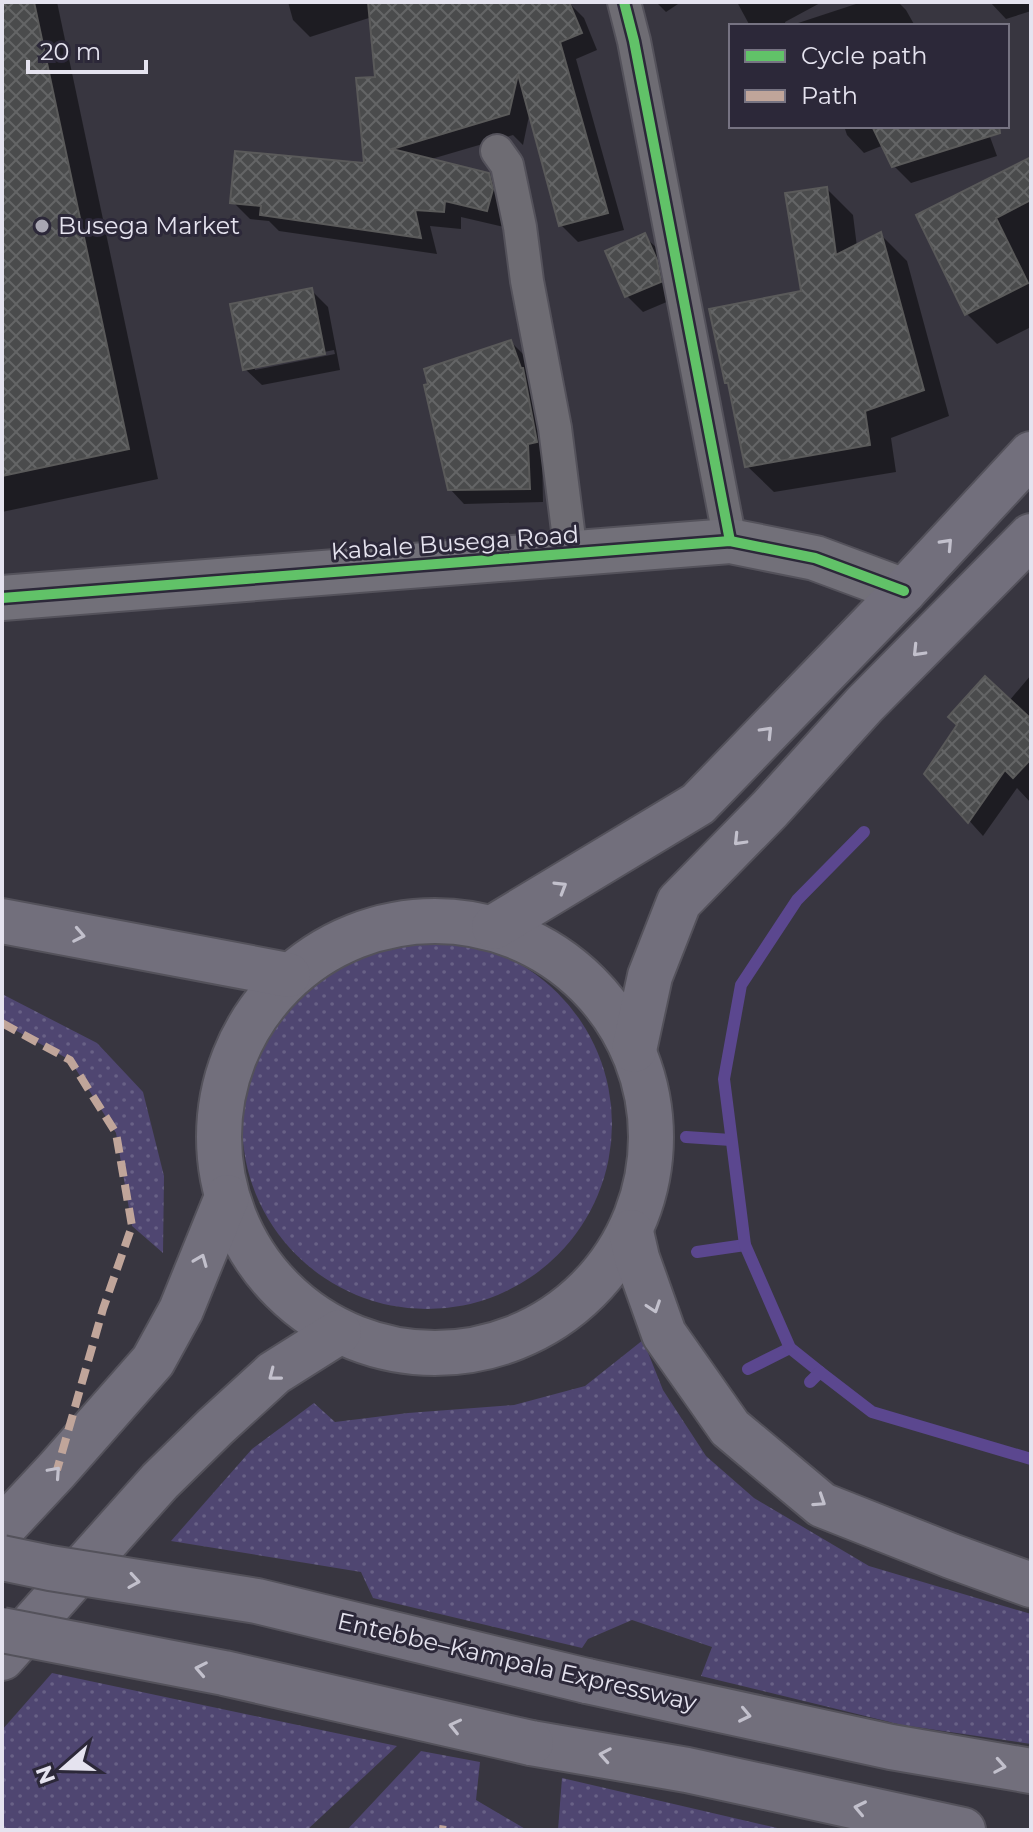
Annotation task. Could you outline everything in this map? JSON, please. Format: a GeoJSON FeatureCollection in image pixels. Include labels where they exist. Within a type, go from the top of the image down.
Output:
{"type":"FeatureCollection","features":[{"type":"Feature","properties":{"kind":"highway"},"geometry":{"type":"LineString","coordinates":[[494,927],[698,804],[904,591],[1031,454]]}},
{"type":"Feature","properties":{"kind":"highway"},"geometry":{"type":"LineString","coordinates":[[634,1050],[650,976],[679,902],[770,809],[864,705],[1031,536]]}},
{"type":"Feature","properties":{"kind":"highway"},"geometry":{"type":"LineString","coordinates":[[421,919],[494,927],[539,945],[578,973],[610,1008],[634,1050],[648,1095],[652,1141],[646,1188],[631,1232],[604,1274],[570,1308],[529,1334],[482,1350],[434,1355],[385,1349],[339,1332],[301,1308],[269,1276],[244,1239],[227,1197],[218,1145],[222,1092],[246,1028],[288,975],[350,936],[421,919]]}},
{"type":"Feature","properties":{"kind":"highway"},"geometry":{"type":"LineString","coordinates":[[2,921],[288,975]]}},
{"type":"Feature","properties":{"kind":"highway"},"geometry":{"type":"LineString","coordinates":[[2,1529],[153,1361],[181,1310],[227,1197]]}},
{"type":"Feature","properties":{"kind":"highway"},"geometry":{"type":"LineString","coordinates":[[631,1232],[664,1334],[730,1428],[822,1505],[1031,1585]]}},
{"type":"Feature","properties":{"kind":"highway"},"geometry":{"type":"LineString","coordinates":[[2,1658],[160,1481],[215,1427],[274,1373],[339,1332]]}},
{"type":"Feature","properties":{"kind":"highway","name":"Entebbe–Kampala Expressway"},"geometry":{"type":"LineString","coordinates":[[2,1558],[257,1601],[587,1681],[891,1747],[1031,1771]]}},
{"type":"Feature","properties":{"kind":"highway"},"geometry":{"type":"LineString","coordinates":[[2,1630],[224,1673],[531,1743],[687,1770],[963,1830]]}},
{"type":"Feature","properties":{"kind":"street"},"geometry":{"type":"LineString","coordinates":[[624,2],[730,541]]}},
{"type":"Feature","properties":{"kind":"street"},"geometry":{"type":"LineString","coordinates":[[497,151],[507,165],[520,227],[555,428],[571,554]]}},
{"type":"Feature","properties":{"kind":"street","name":"Kabale Busega Road"},"geometry":{"type":"LineString","coordinates":[[2,598],[730,541],[815,558],[904,591]]}},
{"type":"Feature","properties":{"kind":"shaded area"},"geometry":{"type":"Polygon","coordinates":[[[427,939],[463,943],[498,953],[530,970],[558,993],[581,1021],[598,1053],[608,1088],[612,1124],[608,1160],[598,1195],[581,1227],[558,1255],[530,1278],[498,1295],[463,1305],[427,1309],[391,1305],[356,1295],[324,1278],[296,1255],[273,1227],[256,1195],[246,1160],[242,1124],[246,1088],[256,1053],[273,1021],[296,993],[324,970],[356,953],[391,943],[427,939]]]}},
{"type":"Feature","properties":{"kind":"shaded area"},"geometry":{"type":"Polygon","coordinates":[[[2,994],[97,1043],[143,1092],[164,1176],[163,1253],[132,1226],[116,1133],[70,1060],[2,1023],[2,994]]]}},
{"type":"Feature","properties":{"kind":"shaded area"},"geometry":{"type":"Polygon","coordinates":[[[643,1340],[663,1390],[706,1456],[754,1498],[869,1566],[1031,1614],[1031,1744],[902,1725],[701,1676],[712,1647],[632,1620],[588,1639],[582,1648],[373,1598],[361,1572],[171,1541],[252,1449],[314,1403],[335,1422],[514,1405],[585,1386],[643,1340]]]}},
{"type":"Feature","properties":{"kind":"shaded area"},"geometry":{"type":"Polygon","coordinates":[[[52,1673],[397,1746],[307,1830],[2,1830],[2,1730],[52,1673]]]}},
{"type":"Feature","properties":{"kind":"shaded area"},"geometry":{"type":"Polygon","coordinates":[[[421,1751],[480,1762],[476,1800],[527,1830],[347,1830],[421,1751]]]}},
{"type":"Feature","properties":{"kind":"shaded area"},"geometry":{"type":"Polygon","coordinates":[[[562,1778],[786,1830],[558,1830],[562,1778]]]}},
{"type":"Feature","properties":{"kind":"building","name":"Busega Market"},"geometry":{"type":"Polygon","coordinates":[[[2,2],[34,2],[129,449],[2,476],[2,2]]]}},
{"type":"Feature","properties":{"kind":"building"},"geometry":{"type":"Polygon","coordinates":[[[368,2],[569,2],[582,33],[560,42],[608,213],[559,226],[518,74],[509,114],[392,149],[489,173],[493,189],[487,211],[445,201],[444,212],[415,210],[421,238],[260,215],[261,206],[230,203],[235,151],[364,163],[356,78],[375,77],[368,2]]]}},
{"type":"Feature","properties":{"kind":"building"},"geometry":{"type":"Polygon","coordinates":[[[873,128],[999,128],[1000,133],[892,167],[873,128]]]}},
{"type":"Feature","properties":{"kind":"building"},"geometry":{"type":"Polygon","coordinates":[[[1031,157],[1031,200],[996,218],[1028,283],[965,315],[916,215],[1031,157]]]}},
{"type":"Feature","properties":{"kind":"building"},"geometry":{"type":"Polygon","coordinates":[[[827,187],[836,255],[881,232],[924,390],[865,411],[870,445],[745,467],[709,309],[801,291],[785,193],[827,187]]]}},
{"type":"Feature","properties":{"kind":"building"},"geometry":{"type":"Polygon","coordinates":[[[645,233],[657,260],[661,282],[625,297],[605,251],[645,233]]]}},
{"type":"Feature","properties":{"kind":"building"},"geometry":{"type":"Polygon","coordinates":[[[312,288],[325,354],[243,370],[230,304],[312,288]]]}},
{"type":"Feature","properties":{"kind":"building"},"geometry":{"type":"Polygon","coordinates":[[[511,340],[523,368],[537,442],[528,444],[530,489],[448,490],[424,385],[428,384],[424,369],[511,340]]]}},
{"type":"Feature","properties":{"kind":"building"},"geometry":{"type":"Polygon","coordinates":[[[985,676],[1031,719],[1031,759],[1013,778],[1005,770],[968,823],[924,774],[957,725],[948,717],[985,676]]]}},
{"type":"Feature","properties":{"kind":"waterway"},"geometry":{"type":"LineString","coordinates":[[820,1372],[790,1348],[745,1245],[724,1079],[741,985],[797,900],[864,832]]}},
{"type":"Feature","properties":{"kind":"waterway"},"geometry":{"type":"LineString","coordinates":[[686,1137],[731,1140]]}},
{"type":"Feature","properties":{"kind":"waterway"},"geometry":{"type":"LineString","coordinates":[[697,1252],[745,1245]]}},
{"type":"Feature","properties":{"kind":"waterway"},"geometry":{"type":"LineString","coordinates":[[748,1369],[790,1348]]}},
{"type":"Feature","properties":{"kind":"waterway"},"geometry":{"type":"LineString","coordinates":[[810,1382],[820,1372],[872,1412],[1031,1459]]}},
{"type":"Feature","properties":{"kind":"marked path"},"geometry":{"type":"LineString","coordinates":[[2,1023],[70,1060],[116,1133],[132,1226],[103,1309],[57,1470]]}},
{"type":"Feature","properties":{"kind":"marked path"},"geometry":{"type":"LineString","coordinates":[[439,1829],[446,1830]]}},
{"type":"Feature","properties":{"kind":"cycle path"},"geometry":{"type":"LineString","coordinates":[[624,2],[730,541]]}},
{"type":"Feature","properties":{"kind":"cycle path"},"geometry":{"type":"LineString","coordinates":[[2,598],[730,541],[815,558],[904,591]]}},
{"type":"Feature","properties":{"kind":"place","name":"Busega Market"},"geometry":{"type":"Point","coordinates":[42,226]}}]}
